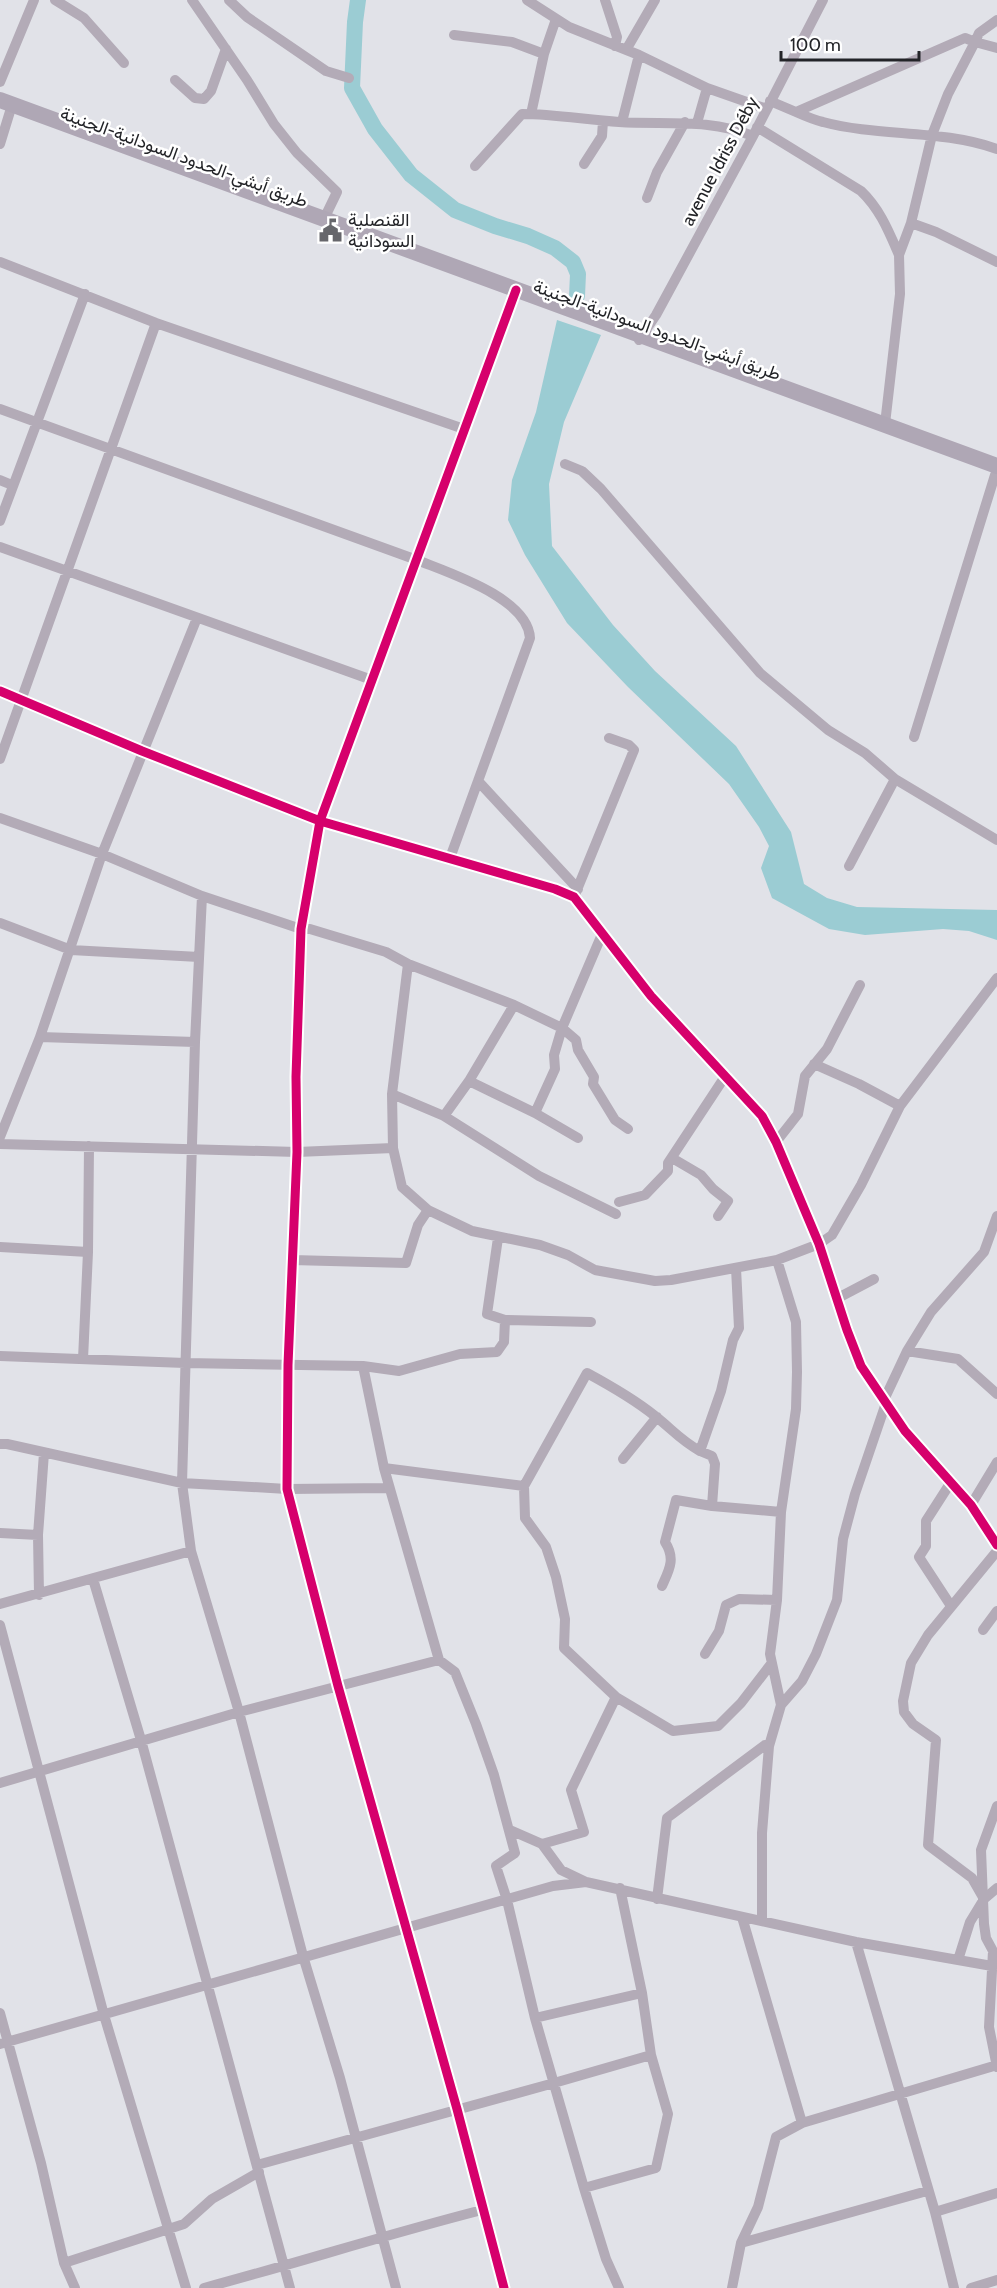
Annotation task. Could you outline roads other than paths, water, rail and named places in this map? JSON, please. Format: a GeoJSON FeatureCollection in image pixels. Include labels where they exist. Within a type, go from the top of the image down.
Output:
{"type":"FeatureCollection","features":[{"type":"Feature","properties":{"kind":"highway","name":"طريق أبشي-الحدود السودانية-الجنينة"},"geometry":{"type":"LineString","coordinates":[[6,108],[996,472]]}},
{"type":"Feature","properties":{"kind":"highway"},"geometry":{"type":"LineString","coordinates":[[228,189],[324,219],[515,294]]}},
{"type":"Feature","properties":{"kind":"highway"},"geometry":{"type":"LineString","coordinates":[[708,365],[885,424],[996,472]]}},
{"type":"Feature","properties":{"kind":"street"},"geometry":{"type":"LineString","coordinates":[[0,82],[34,0]]}},
{"type":"Feature","properties":{"kind":"street"},"geometry":{"type":"LineString","coordinates":[[55,0],[84,18],[124,63]]}},
{"type":"Feature","properties":{"kind":"street"},"geometry":{"type":"LineString","coordinates":[[192,0],[274,124],[297,153],[337,192],[324,219]]}},
{"type":"Feature","properties":{"kind":"street"},"geometry":{"type":"LineString","coordinates":[[229,0],[247,17],[326,71],[349,78]]}},
{"type":"Feature","properties":{"kind":"street"},"geometry":{"type":"LineString","coordinates":[[527,0],[569,27],[639,55],[707,88],[796,112],[823,122],[932,135],[997,148]]}},
{"type":"Feature","properties":{"kind":"street"},"geometry":{"type":"LineString","coordinates":[[606,0],[621,48]]}},
{"type":"Feature","properties":{"kind":"street"},"geometry":{"type":"LineString","coordinates":[[621,48],[656,0]]}},
{"type":"Feature","properties":{"kind":"street","name":"avenue Idriss Déby"},"geometry":{"type":"LineString","coordinates":[[639,339],[656,315],[823,0]]}},
{"type":"Feature","properties":{"kind":"street"},"geometry":{"type":"LineString","coordinates":[[531,114],[544,54],[556,19]]}},
{"type":"Feature","properties":{"kind":"street"},"geometry":{"type":"LineString","coordinates":[[796,112],[973,38],[997,20]]}},
{"type":"Feature","properties":{"kind":"street"},"geometry":{"type":"LineString","coordinates":[[454,35],[512,42],[544,54]]}},
{"type":"Feature","properties":{"kind":"street"},"geometry":{"type":"LineString","coordinates":[[973,38],[997,48]]}},
{"type":"Feature","properties":{"kind":"street"},"geometry":{"type":"LineString","coordinates":[[885,424],[900,294],[899,255],[910,223],[932,135],[973,38]]}},
{"type":"Feature","properties":{"kind":"street"},"geometry":{"type":"LineString","coordinates":[[175,80],[195,98],[204,99],[211,91],[226,49]]}},
{"type":"Feature","properties":{"kind":"street"},"geometry":{"type":"LineString","coordinates":[[622,122],[639,55]]}},
{"type":"Feature","properties":{"kind":"street"},"geometry":{"type":"LineString","coordinates":[[697,123],[707,88]]}},
{"type":"Feature","properties":{"kind":"street"},"geometry":{"type":"LineString","coordinates":[[0,144],[6,108]]}},
{"type":"Feature","properties":{"kind":"street"},"geometry":{"type":"LineString","coordinates":[[475,166],[522,114],[622,122],[685,122],[755,131],[861,191],[872,201],[899,255]]}},
{"type":"Feature","properties":{"kind":"street"},"geometry":{"type":"LineString","coordinates":[[584,164],[602,136],[603,121]]}},
{"type":"Feature","properties":{"kind":"street"},"geometry":{"type":"LineString","coordinates":[[647,198],[657,172],[685,122]]}},
{"type":"Feature","properties":{"kind":"street"},"geometry":{"type":"LineString","coordinates":[[910,223],[936,232],[997,262]]}},
{"type":"Feature","properties":{"kind":"street"},"geometry":{"type":"LineString","coordinates":[[0,262],[156,323],[464,429]]}},
{"type":"Feature","properties":{"kind":"street"},"geometry":{"type":"LineString","coordinates":[[0,520],[85,294]]}},
{"type":"Feature","properties":{"kind":"street"},"geometry":{"type":"LineString","coordinates":[[504,2288],[457,2109],[338,1686],[287,1489],[288,1365],[297,1152],[296,1077],[301,929],[320,821],[515,294]]}},
{"type":"Feature","properties":{"kind":"street"},"geometry":{"type":"LineString","coordinates":[[0,759],[156,323]]}},
{"type":"Feature","properties":{"kind":"street"},"geometry":{"type":"LineString","coordinates":[[0,409],[417,560],[479,586],[503,600],[525,620],[530,638],[450,858]]}},
{"type":"Feature","properties":{"kind":"street"},"geometry":{"type":"LineString","coordinates":[[565,464],[582,471],[601,489],[760,673],[828,730],[865,753],[895,779],[997,840]]}},
{"type":"Feature","properties":{"kind":"street"},"geometry":{"type":"LineString","coordinates":[[914,737],[996,472]]}},
{"type":"Feature","properties":{"kind":"street"},"geometry":{"type":"LineString","coordinates":[[0,480],[12,485]]}},
{"type":"Feature","properties":{"kind":"street"},"geometry":{"type":"LineString","coordinates":[[0,547],[372,680]]}},
{"type":"Feature","properties":{"kind":"street"},"geometry":{"type":"LineString","coordinates":[[0,1137],[40,1037],[102,854],[197,618]]}},
{"type":"Feature","properties":{"kind":"street"},"geometry":{"type":"LineString","coordinates":[[0,691],[142,751],[320,821],[576,893]]}},
{"type":"Feature","properties":{"kind":"street"},"geometry":{"type":"LineString","coordinates":[[576,893],[634,750],[628,745],[609,738]]}},
{"type":"Feature","properties":{"kind":"street"},"geometry":{"type":"LineString","coordinates":[[849,866],[895,779]]}},
{"type":"Feature","properties":{"kind":"street"},"geometry":{"type":"LineString","coordinates":[[478,781],[576,893],[651,996],[762,1116],[776,1142],[819,1244],[836,1299],[861,1366],[904,1431],[971,1505],[997,1545]]}},
{"type":"Feature","properties":{"kind":"street"},"geometry":{"type":"LineString","coordinates":[[0,818],[102,854],[202,896],[301,929],[310,929],[386,952],[408,964],[514,1005],[562,1028],[576,1040],[578,1050],[594,1077],[593,1084],[615,1120],[628,1130]]}},
{"type":"Feature","properties":{"kind":"street"},"geometry":{"type":"LineString","coordinates":[[202,896],[195,1042],[182,1483],[191,1551],[239,1712],[303,1956],[340,2078],[396,2288]]}},
{"type":"Feature","properties":{"kind":"street"},"geometry":{"type":"LineString","coordinates":[[0,922],[71,950],[199,957]]}},
{"type":"Feature","properties":{"kind":"street"},"geometry":{"type":"LineString","coordinates":[[535,1113],[555,1069],[554,1055],[562,1028],[603,932]]}},
{"type":"Feature","properties":{"kind":"street"},"geometry":{"type":"LineString","coordinates":[[408,964],[392,1094],[393,1149],[402,1187],[428,1210],[472,1231],[540,1245],[568,1255],[596,1270],[655,1281],[777,1260],[819,1244],[832,1235],[861,1185],[900,1106],[997,978]]}},
{"type":"Feature","properties":{"kind":"street"},"geometry":{"type":"LineString","coordinates":[[776,1142],[798,1114],[805,1076],[827,1049],[861,985]]}},
{"type":"Feature","properties":{"kind":"street"},"geometry":{"type":"LineString","coordinates":[[444,1116],[469,1081],[514,1005]]}},
{"type":"Feature","properties":{"kind":"street"},"geometry":{"type":"LineString","coordinates":[[40,1037],[195,1042]]}},
{"type":"Feature","properties":{"kind":"street"},"geometry":{"type":"LineString","coordinates":[[814,1064],[900,1106]]}},
{"type":"Feature","properties":{"kind":"street"},"geometry":{"type":"LineString","coordinates":[[620,1202],[645,1195],[668,1171],[668,1163],[726,1075]]}},
{"type":"Feature","properties":{"kind":"street"},"geometry":{"type":"LineString","coordinates":[[469,1081],[535,1113],[578,1138]]}},
{"type":"Feature","properties":{"kind":"street"},"geometry":{"type":"LineString","coordinates":[[392,1094],[444,1116],[539,1176],[616,1214]]}},
{"type":"Feature","properties":{"kind":"street"},"geometry":{"type":"LineString","coordinates":[[0,1144],[297,1152],[393,1149]]}},
{"type":"Feature","properties":{"kind":"street"},"geometry":{"type":"LineString","coordinates":[[83,1359],[88,1252],[89,1146]]}},
{"type":"Feature","properties":{"kind":"street"},"geometry":{"type":"LineString","coordinates":[[672,1158],[701,1176],[728,1201],[718,1216]]}},
{"type":"Feature","properties":{"kind":"street"},"geometry":{"type":"LineString","coordinates":[[292,1260],[406,1263],[418,1225],[428,1210]]}},
{"type":"Feature","properties":{"kind":"street"},"geometry":{"type":"LineString","coordinates":[[762,1921],[762,1833],[769,1746],[781,1705],[802,1681],[816,1654],[837,1600],[843,1539],[855,1494],[885,1402],[906,1351],[931,1312],[984,1252],[997,1216]]}},
{"type":"Feature","properties":{"kind":"street"},"geometry":{"type":"LineString","coordinates":[[498,1238],[487,1314],[505,1320],[591,1322]]}},
{"type":"Feature","properties":{"kind":"street"},"geometry":{"type":"LineString","coordinates":[[0,1248],[88,1252]]}},
{"type":"Feature","properties":{"kind":"street"},"geometry":{"type":"LineString","coordinates":[[777,1260],[796,1322],[797,1372],[796,1409],[781,1512],[777,1600],[770,1654],[781,1705]]}},
{"type":"Feature","properties":{"kind":"street"},"geometry":{"type":"LineString","coordinates":[[700,1451],[721,1391],[733,1340],[739,1328],[736,1268]]}},
{"type":"Feature","properties":{"kind":"street"},"geometry":{"type":"LineString","coordinates":[[836,1299],[874,1279]]}},
{"type":"Feature","properties":{"kind":"street"},"geometry":{"type":"LineString","coordinates":[[0,1356],[185,1363],[363,1366],[399,1371],[460,1354],[497,1352],[504,1342],[505,1320]]}},
{"type":"Feature","properties":{"kind":"street"},"geometry":{"type":"LineString","coordinates":[[906,1351],[958,1359],[997,1394]]}},
{"type":"Feature","properties":{"kind":"street"},"geometry":{"type":"LineString","coordinates":[[363,1366],[389,1488],[439,1660],[455,1672],[480,1734],[510,1830],[515,1853],[496,1866],[584,2188],[606,2259],[619,2288]]}},
{"type":"Feature","properties":{"kind":"street"},"geometry":{"type":"LineString","coordinates":[[712,1506],[715,1464],[712,1456],[676,1436],[657,1417],[623,1393],[587,1373],[524,1486],[525,1518],[546,1547],[556,1577],[565,1619],[564,1648],[616,1697],[673,1731],[718,1726],[741,1703],[771,1664]]}},
{"type":"Feature","properties":{"kind":"street"},"geometry":{"type":"LineString","coordinates":[[623,1459],[657,1417]]}},
{"type":"Feature","properties":{"kind":"street"},"geometry":{"type":"LineString","coordinates":[[0,1444],[182,1483],[287,1489],[389,1488]]}},
{"type":"Feature","properties":{"kind":"street"},"geometry":{"type":"LineString","coordinates":[[39,1595],[38,1535],[44,1453]]}},
{"type":"Feature","properties":{"kind":"street"},"geometry":{"type":"LineString","coordinates":[[971,1505],[997,1462]]}},
{"type":"Feature","properties":{"kind":"street"},"geometry":{"type":"LineString","coordinates":[[384,1468],[524,1486]]}},
{"type":"Feature","properties":{"kind":"street"},"geometry":{"type":"LineString","coordinates":[[951,1482],[926,1521],[926,1546],[918,1557],[951,1606]]}},
{"type":"Feature","properties":{"kind":"street"},"geometry":{"type":"LineString","coordinates":[[662,1586],[672,1563],[665,1542],[676,1500],[712,1506],[781,1512]]}},
{"type":"Feature","properties":{"kind":"street"},"geometry":{"type":"LineString","coordinates":[[0,1533],[38,1535]]}},
{"type":"Feature","properties":{"kind":"street"},"geometry":{"type":"LineString","coordinates":[[0,1605],[191,1551]]}},
{"type":"Feature","properties":{"kind":"street"},"geometry":{"type":"LineString","coordinates":[[984,1899],[972,1878],[928,1845],[936,1740],[913,1724],[904,1712],[903,1701],[911,1663],[928,1635],[997,1551]]}},
{"type":"Feature","properties":{"kind":"street"},"geometry":{"type":"LineString","coordinates":[[93,1579],[141,1740],[290,2288]]}},
{"type":"Feature","properties":{"kind":"street"},"geometry":{"type":"LineString","coordinates":[[705,1654],[719,1631],[726,1605],[739,1599],[777,1600]]}},
{"type":"Feature","properties":{"kind":"street"},"geometry":{"type":"LineString","coordinates":[[983,1630],[997,1611]]}},
{"type":"Feature","properties":{"kind":"street"},"geometry":{"type":"LineString","coordinates":[[0,1625],[104,2015],[186,2288]]}},
{"type":"Feature","properties":{"kind":"street"},"geometry":{"type":"LineString","coordinates":[[0,1783],[239,1712],[439,1660]]}},
{"type":"Feature","properties":{"kind":"street"},"geometry":{"type":"LineString","coordinates":[[542,1844],[584,1832],[571,1790],[616,1697]]}},
{"type":"Feature","properties":{"kind":"street"},"geometry":{"type":"LineString","coordinates":[[657,1899],[667,1818],[765,1745],[769,1746]]}},
{"type":"Feature","properties":{"kind":"street"},"geometry":{"type":"LineString","coordinates":[[732,2288],[741,2243],[758,2207],[776,2137],[802,2123],[997,2066],[989,2027],[995,1965],[993,1951],[986,1938],[981,1850],[997,1806]]}},
{"type":"Feature","properties":{"kind":"street"},"geometry":{"type":"LineString","coordinates":[[510,1830],[542,1844],[561,1870],[586,1882],[856,1942],[995,1965]]}},
{"type":"Feature","properties":{"kind":"street"},"geometry":{"type":"LineString","coordinates":[[4,2043],[553,1886],[586,1882]]}},
{"type":"Feature","properties":{"kind":"street"},"geometry":{"type":"LineString","coordinates":[[584,2188],[656,2168],[668,2114],[651,2055],[642,1993],[620,1888]]}},
{"type":"Feature","properties":{"kind":"street"},"geometry":{"type":"LineString","coordinates":[[958,1960],[970,1922],[984,1899],[997,1888]]}},
{"type":"Feature","properties":{"kind":"street"},"geometry":{"type":"LineString","coordinates":[[742,1917],[802,2123]]}},
{"type":"Feature","properties":{"kind":"street"},"geometry":{"type":"LineString","coordinates":[[856,1942],[935,2212],[954,2288]]}},
{"type":"Feature","properties":{"kind":"street"},"geometry":{"type":"LineString","coordinates":[[536,2018],[642,1993]]}},
{"type":"Feature","properties":{"kind":"street"},"geometry":{"type":"LineString","coordinates":[[0,2013],[4,2043],[41,2163],[64,2263],[75,2288]]}},
{"type":"Feature","properties":{"kind":"street"},"geometry":{"type":"LineString","coordinates":[[64,2263],[184,2224],[212,2199],[258,2168],[355,2138],[651,2055]]}},
{"type":"Feature","properties":{"kind":"street"},"geometry":{"type":"LineString","coordinates":[[741,2243],[927,2191]]}},
{"type":"Feature","properties":{"kind":"street"},"geometry":{"type":"LineString","coordinates":[[935,2212],[997,2193]]}},
{"type":"Feature","properties":{"kind":"street"},"geometry":{"type":"LineString","coordinates":[[204,2288],[381,2236],[482,2210]]}},
{"type":"Feature","properties":{"kind":"street"},"geometry":{"type":"LineString","coordinates":[[971,2288],[997,2280]]}},
{"type":"Feature","properties":{"kind":"water"},"geometry":{"type":"Polygon","coordinates":[[[557,320],[601,335],[564,422],[549,484],[552,546],[613,625],[655,671],[736,746],[791,832],[804,884],[827,898],[857,907],[997,910],[997,940],[969,931],[943,929],[865,935],[829,929],[772,898],[761,868],[769,846],[759,827],[729,784],[628,687],[567,623],[525,555],[508,520],[512,480],[536,412],[557,320]]]}},
{"type":"Feature","properties":{"kind":"waterway"},"geometry":{"type":"LineString","coordinates":[[358,0],[352,88],[375,129],[411,175],[455,210],[528,236],[555,248],[573,262],[578,274],[577,296]]}},
{"type":"Feature","properties":{"kind":"place","name":"القنصلية السودانية"},"geometry":{"type":"Point","coordinates":[330,230]}}]}
